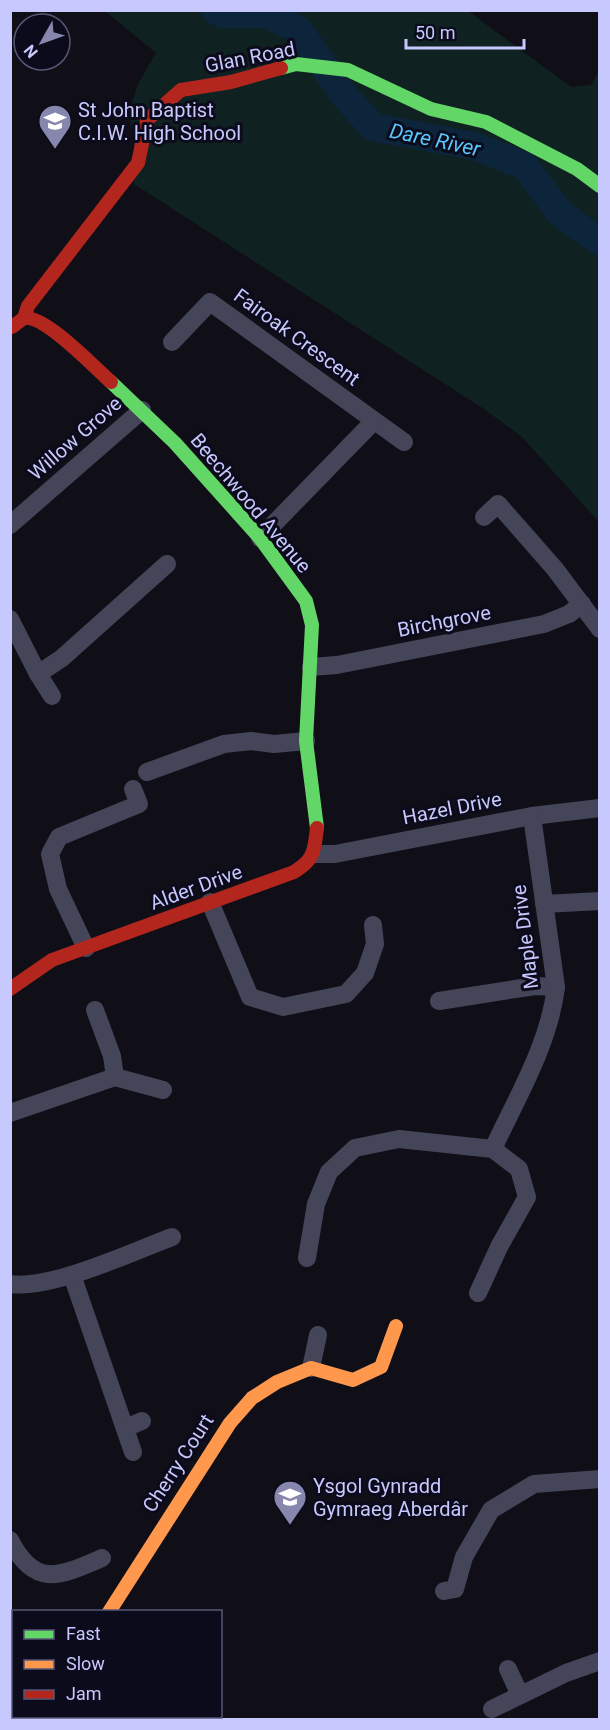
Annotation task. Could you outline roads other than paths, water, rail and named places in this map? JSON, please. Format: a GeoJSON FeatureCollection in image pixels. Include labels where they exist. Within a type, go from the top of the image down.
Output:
{"type":"FeatureCollection","features":[{"type":"Feature","properties":{"kind":"street","name":"Glan Road"},"geometry":{"type":"LineString","coordinates":[[10,328],[24,318],[28,306],[138,163],[147,120],[181,90],[231,82],[296,64],[348,70],[431,109],[486,122],[577,169],[600,186]]}},
{"type":"Feature","properties":{"kind":"street","name":"Fairoak Crescent"},"geometry":{"type":"LineString","coordinates":[[172,342],[210,302],[404,442]]}},
{"type":"Feature","properties":{"kind":"street","name":"Beechwood Avenue"},"geometry":{"type":"LineString","coordinates":[[24,318],[31,317],[47,325],[142,410],[175,443],[260,538],[306,601],[312,625],[306,741],[317,828],[314,854]]}},
{"type":"Feature","properties":{"kind":"street","name":"Willow Grove"},"geometry":{"type":"LineString","coordinates":[[10,525],[142,410]]}},
{"type":"Feature","properties":{"kind":"street"},"geometry":{"type":"LineString","coordinates":[[260,538],[374,421]]}},
{"type":"Feature","properties":{"kind":"street"},"geometry":{"type":"LineString","coordinates":[[484,517],[498,504],[555,569],[600,629]]}},
{"type":"Feature","properties":{"kind":"street"},"geometry":{"type":"LineString","coordinates":[[38,674],[62,658],[168,564]]}},
{"type":"Feature","properties":{"kind":"street","name":"Birchgrove"},"geometry":{"type":"LineString","coordinates":[[311,667],[337,665],[544,624],[569,614],[582,604]]}},
{"type":"Feature","properties":{"kind":"street"},"geometry":{"type":"LineString","coordinates":[[10,619],[52,696]]}},
{"type":"Feature","properties":{"kind":"street"},"geometry":{"type":"LineString","coordinates":[[147,772],[224,744],[250,741],[274,744],[306,741]]}},
{"type":"Feature","properties":{"kind":"street"},"geometry":{"type":"LineString","coordinates":[[10,989],[52,960],[86,948],[58,889],[50,854],[59,837],[140,804],[133,789]]}},
{"type":"Feature","properties":{"kind":"street","name":"Hazel Drive"},"geometry":{"type":"LineString","coordinates":[[314,854],[335,854],[532,816],[600,808]]}},
{"type":"Feature","properties":{"kind":"street","name":"Maple Drive"},"geometry":{"type":"LineString","coordinates":[[493,1149],[543,1041],[553,1012],[556,987],[532,816]]}},
{"type":"Feature","properties":{"kind":"street","name":"Alder Drive"},"geometry":{"type":"LineString","coordinates":[[86,948],[294,872],[305,865],[314,854]]}},
{"type":"Feature","properties":{"kind":"street"},"geometry":{"type":"LineString","coordinates":[[544,904],[600,901]]}},
{"type":"Feature","properties":{"kind":"street"},"geometry":{"type":"LineString","coordinates":[[210,902],[250,997],[283,1007],[346,994],[366,973],[375,944],[373,925]]}},
{"type":"Feature","properties":{"kind":"street"},"geometry":{"type":"LineString","coordinates":[[439,1001],[535,986],[556,987]]}},
{"type":"Feature","properties":{"kind":"street"},"geometry":{"type":"LineString","coordinates":[[95,1010],[112,1056],[115,1077]]}},
{"type":"Feature","properties":{"kind":"street"},"geometry":{"type":"LineString","coordinates":[[10,1113],[115,1077],[163,1090]]}},
{"type":"Feature","properties":{"kind":"street"},"geometry":{"type":"LineString","coordinates":[[307,1257],[316,1204],[329,1172],[355,1148],[399,1140],[493,1149],[519,1169],[527,1197],[499,1247],[478,1293]]}},
{"type":"Feature","properties":{"kind":"street"},"geometry":{"type":"LineString","coordinates":[[10,1284],[22,1286],[72,1275],[172,1237]]}},
{"type":"Feature","properties":{"kind":"street"},"geometry":{"type":"LineString","coordinates":[[72,1275],[133,1452]]}},
{"type":"Feature","properties":{"kind":"street"},"geometry":{"type":"LineString","coordinates":[[318,1335],[311,1368],[353,1380],[381,1367],[396,1326]]}},
{"type":"Feature","properties":{"kind":"street","name":"Cherry Court"},"geometry":{"type":"LineString","coordinates":[[110,1610],[230,1423],[252,1398],[277,1382],[311,1368]]}},
{"type":"Feature","properties":{"kind":"street"},"geometry":{"type":"LineString","coordinates":[[124,1428],[142,1421]]}},
{"type":"Feature","properties":{"kind":"street"},"geometry":{"type":"LineString","coordinates":[[444,1591],[455,1589],[464,1557],[491,1510],[534,1484],[600,1479]]}},
{"type":"Feature","properties":{"kind":"street"},"geometry":{"type":"LineString","coordinates":[[10,1540],[19,1558],[34,1570],[48,1575],[87,1574],[102,1558]]}},
{"type":"Feature","properties":{"kind":"street"},"geometry":{"type":"LineString","coordinates":[[492,1709],[566,1674],[600,1661]]}},
{"type":"Feature","properties":{"kind":"street"},"geometry":{"type":"LineString","coordinates":[[508,1669],[520,1695]]}},
{"type":"Feature","properties":{"kind":"waterway","name":"Dare River"},"geometry":{"type":"LineString","coordinates":[[215,10],[223,14],[266,14],[299,30],[343,94],[373,127],[474,146],[525,166],[560,213],[600,242]]}},
{"type":"Feature","properties":{"kind":"place","name":"St John Baptist C.I.W. High School"},"geometry":{"type":"Point","coordinates":[55,150]}},
{"type":"Feature","properties":{"kind":"place","name":"Ysgol Gynradd Gymraeg Aberdâr"},"geometry":{"type":"Point","coordinates":[290,1526]}}]}
